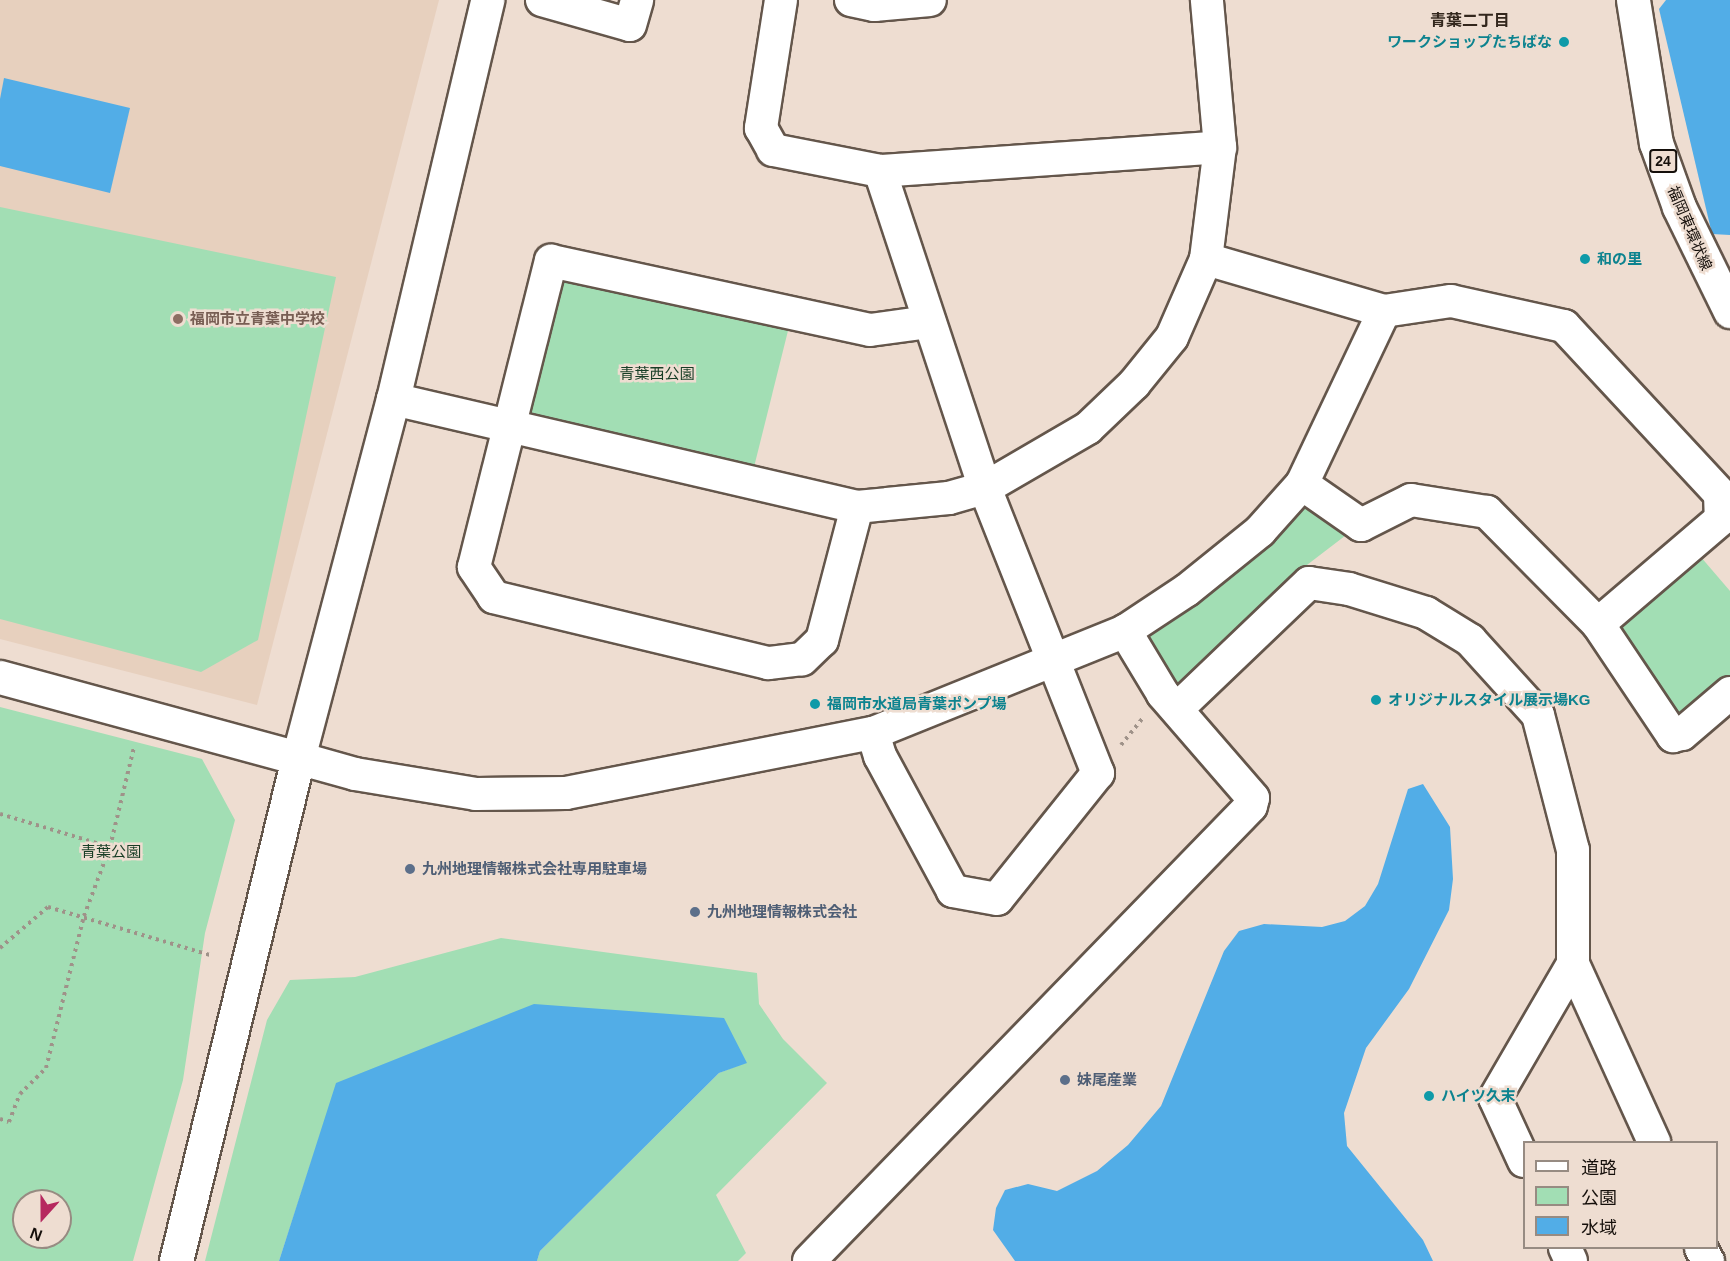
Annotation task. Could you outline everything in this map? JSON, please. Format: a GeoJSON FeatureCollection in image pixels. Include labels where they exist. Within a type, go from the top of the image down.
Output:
{"type":"FeatureCollection","features":[{"type":"Feature","properties":{"kind":"street"},"geometry":{"type":"LineString","coordinates":[[176,1261],[298,758],[393,399],[488,0]]}},
{"type":"Feature","properties":{"kind":"street"},"geometry":{"type":"LineString","coordinates":[[542,0],[630,25],[637,0]]}},
{"type":"Feature","properties":{"kind":"street"},"geometry":{"type":"LineString","coordinates":[[782,0],[761,128],[773,150],[880,171],[1220,147]]}},
{"type":"Feature","properties":{"kind":"street"},"geometry":{"type":"LineString","coordinates":[[851,0],[874,4],[930,0]]}},
{"type":"Feature","properties":{"kind":"street"},"geometry":{"type":"LineString","coordinates":[[393,399],[857,507],[949,498],[986,488],[1088,428],[1134,384],[1172,337],[1206,259],[1220,147],[1207,0]]}},
{"type":"Feature","properties":{"kind":"street","name":"福岡東環状線"},"geometry":{"type":"LineString","coordinates":[[1633,0],[1656,143],[1679,207],[1730,311]]}},
{"type":"Feature","properties":{"kind":"street"},"geometry":{"type":"LineString","coordinates":[[873,733],[880,756],[953,891],[997,899],[1098,773],[986,488],[880,171]]}},
{"type":"Feature","properties":{"kind":"street"},"geometry":{"type":"LineString","coordinates":[[1206,259],[1384,311],[1451,301],[1564,326],[1720,494],[1721,519],[1598,624]]}},
{"type":"Feature","properties":{"kind":"street"},"geometry":{"type":"LineString","coordinates":[[857,507],[822,640],[802,659],[768,663],[494,597],[474,567],[551,261],[870,330],[929,322]]}},
{"type":"Feature","properties":{"kind":"street"},"geometry":{"type":"LineString","coordinates":[[0,677],[355,774],[476,794],[566,793],[873,733],[1054,657],[1125,631],[1187,590],[1260,531],[1302,484],[1384,311]]}},
{"type":"Feature","properties":{"kind":"street"},"geometry":{"type":"LineString","coordinates":[[1302,484],[1361,525],[1411,500],[1487,512],[1598,624],[1673,736],[1682,734],[1730,693]]}},
{"type":"Feature","properties":{"kind":"street"},"geometry":{"type":"LineString","coordinates":[[1171,701],[1309,583],[1349,589],[1426,613],[1470,640],[1538,715],[1573,850],[1573,964],[1653,1141]]}},
{"type":"Feature","properties":{"kind":"street"},"geometry":{"type":"LineString","coordinates":[[810,1261],[1251,806],[1253,798],[1171,701],[1125,631]]}},
{"type":"Feature","properties":{"kind":"street"},"geometry":{"type":"LineString","coordinates":[[1523,1159],[1495,1098],[1573,964]]}},
{"type":"Feature","properties":{"kind":"path"},"geometry":{"type":"LineString","coordinates":[[1098,773],[1171,701]]}},
{"type":"Feature","properties":{"kind":"path"},"geometry":{"type":"LineString","coordinates":[[0,1119],[9,1122],[20,1094],[46,1068],[84,916],[110,847],[137,735]]}},
{"type":"Feature","properties":{"kind":"path"},"geometry":{"type":"LineString","coordinates":[[0,814],[110,847]]}},
{"type":"Feature","properties":{"kind":"path"},"geometry":{"type":"LineString","coordinates":[[0,948],[48,907],[213,956]]}},
{"type":"Feature","properties":{"kind":"shaded area","name":"福岡市立青葉中学校"},"geometry":{"type":"Polygon","coordinates":[[[0,0],[439,0],[257,705],[0,639],[0,0]]]}},
{"type":"Feature","properties":{"kind":"green space"},"geometry":{"type":"Polygon","coordinates":[[[0,207],[336,277],[258,640],[201,672],[0,619],[0,207]]]}},
{"type":"Feature","properties":{"kind":"green space","name":"青葉西公園"},"geometry":{"type":"Polygon","coordinates":[[[561,274],[788,331],[753,472],[526,416],[561,274]]]}},
{"type":"Feature","properties":{"kind":"green space"},"geometry":{"type":"Polygon","coordinates":[[[1307,498],[1354,529],[1303,568],[1188,690],[1171,687],[1147,636],[1307,498]]]}},
{"type":"Feature","properties":{"kind":"green space"},"geometry":{"type":"Polygon","coordinates":[[[1700,556],[1730,591],[1730,685],[1675,728],[1613,628],[1700,556]]]}},
{"type":"Feature","properties":{"kind":"green space","name":"青葉公園"},"geometry":{"type":"Polygon","coordinates":[[[0,707],[202,759],[235,820],[205,933],[183,1080],[133,1261],[0,1261],[0,707]]]}},
{"type":"Feature","properties":{"kind":"green space"},"geometry":{"type":"Polygon","coordinates":[[[501,938],[757,973],[759,1004],[783,1039],[827,1083],[716,1195],[746,1253],[738,1261],[537,1261],[540,1251],[719,1073],[747,1062],[337,1083],[279,1261],[205,1261],[267,1020],[290,980],[355,977],[501,938]]]}},
{"type":"Feature","properties":{"kind":"water"},"geometry":{"type":"Polygon","coordinates":[[[1666,0],[1730,0],[1730,235],[1712,234],[1659,9],[1666,0]]]}},
{"type":"Feature","properties":{"kind":"water"},"geometry":{"type":"Polygon","coordinates":[[[4,78],[130,108],[110,193],[0,166],[0,99],[4,78]]]}},
{"type":"Feature","properties":{"kind":"water"},"geometry":{"type":"Polygon","coordinates":[[[1423,784],[1450,827],[1453,879],[1449,910],[1409,989],[1366,1048],[1344,1113],[1347,1146],[1423,1240],[1433,1261],[1015,1261],[993,1230],[996,1208],[1005,1190],[1028,1184],[1057,1191],[1097,1171],[1128,1145],[1161,1106],[1224,951],[1239,931],[1264,924],[1322,927],[1345,921],[1365,906],[1378,884],[1408,789],[1423,784]]]}},
{"type":"Feature","properties":{"kind":"water"},"geometry":{"type":"Polygon","coordinates":[[[534,1004],[724,1018],[747,1063],[719,1073],[540,1251],[537,1261],[279,1261],[336,1083],[534,1004]]]}},
{"type":"Feature","properties":{"kind":"place","name":"ワークショップたちばな"},"geometry":{"type":"Point","coordinates":[1564,42]}},
{"type":"Feature","properties":{"kind":"place","name":"和の里"},"geometry":{"type":"Point","coordinates":[1585,259]}},
{"type":"Feature","properties":{"kind":"place","name":"福岡市立青葉中学校"},"geometry":{"type":"Point","coordinates":[178,319]}},
{"type":"Feature","properties":{"kind":"place","name":"オリジナルスタイル展示場KG"},"geometry":{"type":"Point","coordinates":[1376,700]}},
{"type":"Feature","properties":{"kind":"place","name":"福岡市水道局青葉ポンプ場"},"geometry":{"type":"Point","coordinates":[815,704]}},
{"type":"Feature","properties":{"kind":"place","name":"九州地理情報株式会社専用駐車場"},"geometry":{"type":"Point","coordinates":[410,869]}},
{"type":"Feature","properties":{"kind":"place","name":"九州地理情報株式会社"},"geometry":{"type":"Point","coordinates":[695,912]}},
{"type":"Feature","properties":{"kind":"place","name":"妹尾産業"},"geometry":{"type":"Point","coordinates":[1065,1080]}},
{"type":"Feature","properties":{"kind":"place","name":"ハイツ久末"},"geometry":{"type":"Point","coordinates":[1429,1096]}},
{"type":"Feature","properties":{"kind":"district","name":"青葉二丁目"},"geometry":{"type":"Point","coordinates":[1470,21]}}]}
